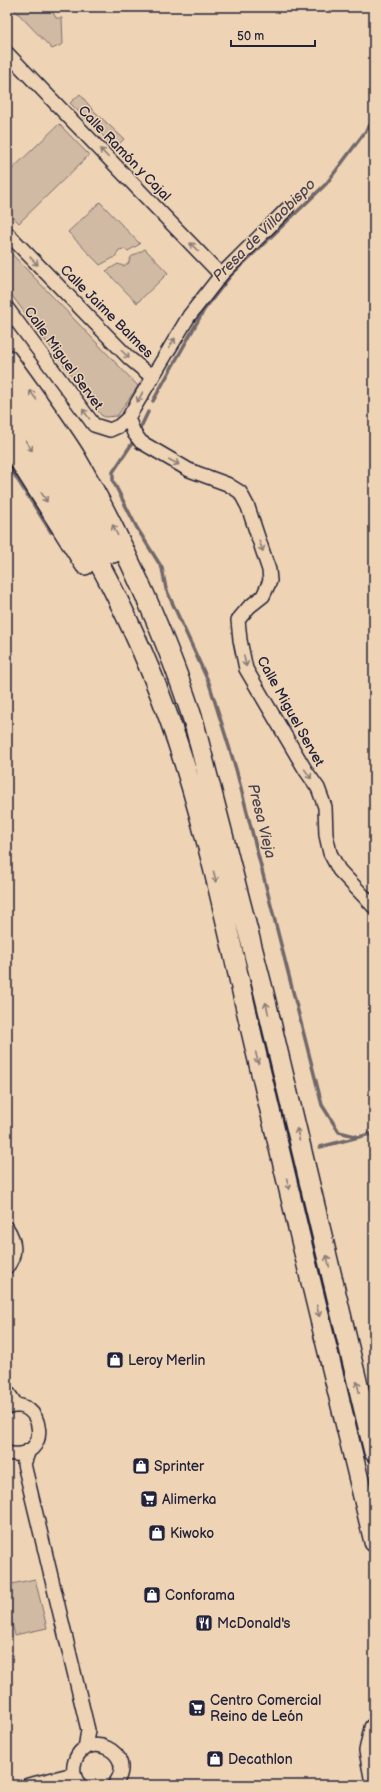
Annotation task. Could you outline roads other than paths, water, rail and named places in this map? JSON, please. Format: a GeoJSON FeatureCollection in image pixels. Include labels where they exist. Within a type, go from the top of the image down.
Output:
{"type":"FeatureCollection","features":[{"type":"Feature","properties":{"kind":"highway"},"geometry":{"type":"LineString","coordinates":[[7,360],[74,455],[103,506],[129,558],[183,688],[194,723],[263,990],[374,1452]]}},
{"type":"Feature","properties":{"kind":"highway"},"geometry":{"type":"LineString","coordinates":[[7,386],[62,464],[118,563],[176,690],[203,762]]}},
{"type":"Feature","properties":{"kind":"highway"},"geometry":{"type":"LineString","coordinates":[[7,413],[54,485],[102,571],[123,613],[162,702],[185,766],[205,839],[374,1542]]}},
{"type":"Feature","properties":{"kind":"highway"},"geometry":{"type":"LineString","coordinates":[[7,441],[88,569],[114,617],[166,733],[205,839]]}},
{"type":"Feature","properties":{"kind":"highway"},"geometry":{"type":"LineString","coordinates":[[374,1728],[369,1751],[374,1777]]}},
{"type":"Feature","properties":{"kind":"street","name":"Calle Ramón y Cajal"},"geometry":{"type":"LineString","coordinates":[[7,53],[221,275]]}},
{"type":"Feature","properties":{"kind":"street","name":"Calle Jaime Balmes"},"geometry":{"type":"LineString","coordinates":[[7,233],[129,358],[152,377],[189,316],[221,275],[287,208]]}},
{"type":"Feature","properties":{"kind":"street","name":"Calle Miguel Servet"},"geometry":{"type":"LineString","coordinates":[[7,308],[94,426],[110,430],[119,426],[128,418],[137,438],[189,470],[227,484],[240,492],[248,507],[269,570],[270,581],[263,596],[249,607],[238,620],[240,640],[246,669],[306,771],[318,788],[325,807],[326,835],[330,853],[339,870],[374,907]]}},
{"type":"Feature","properties":{"kind":"street"},"geometry":{"type":"LineString","coordinates":[[128,418],[152,377]]}},
{"type":"Feature","properties":{"kind":"street"},"geometry":{"type":"LineString","coordinates":[[7,1228],[11,1234],[14,1244],[13,1255],[7,1267]]}},
{"type":"Feature","properties":{"kind":"street"},"geometry":{"type":"LineString","coordinates":[[7,1391],[12,1407],[31,1412],[39,1424],[38,1439],[29,1450],[24,1464],[88,1730],[85,1749]]}},
{"type":"Feature","properties":{"kind":"street"},"geometry":{"type":"LineString","coordinates":[[11,1453],[29,1450]]}},
{"type":"Feature","properties":{"kind":"street"},"geometry":{"type":"LineString","coordinates":[[11,1453],[24,1464]]}},
{"type":"Feature","properties":{"kind":"street"},"geometry":{"type":"LineString","coordinates":[[88,1730],[100,1745],[114,1752],[120,1762],[120,1772],[114,1785]]}},
{"type":"Feature","properties":{"kind":"street"},"geometry":{"type":"LineString","coordinates":[[28,1785],[77,1780],[75,1761],[79,1754],[92,1745],[100,1745]]}},
{"type":"Feature","properties":{"kind":"waterway","name":"Presa de Villaobispo"},"geometry":{"type":"LineString","coordinates":[[153,401],[204,310],[231,275],[326,184],[374,120]]}},
{"type":"Feature","properties":{"kind":"waterway","name":"Presa de Villaobispo"},"geometry":{"type":"LineString","coordinates":[[138,433],[148,412]]}},
{"type":"Feature","properties":{"kind":"waterway","name":"Presa Vieja"},"geometry":{"type":"LineString","coordinates":[[135,439],[113,472],[113,481],[137,528],[162,568],[166,589],[209,683],[236,769],[322,1105],[339,1132],[359,1137]]}},
{"type":"Feature","properties":{"kind":"waterway","name":"Presa Vieja"},"geometry":{"type":"LineString","coordinates":[[7,463],[51,532]]}},
{"type":"Feature","properties":{"kind":"waterway"},"geometry":{"type":"LineString","coordinates":[[320,1147],[374,1133]]}},
{"type":"Feature","properties":{"kind":"place","name":"Leroy Merlin"},"geometry":{"type":"Point","coordinates":[115,1360]}},
{"type":"Feature","properties":{"kind":"place","name":"Sprinter"},"geometry":{"type":"Point","coordinates":[141,1466]}},
{"type":"Feature","properties":{"kind":"place","name":"Alimerka"},"geometry":{"type":"Point","coordinates":[149,1499]}},
{"type":"Feature","properties":{"kind":"place","name":"Kiwoko"},"geometry":{"type":"Point","coordinates":[157,1533]}},
{"type":"Feature","properties":{"kind":"place","name":"Conforama"},"geometry":{"type":"Point","coordinates":[152,1595]}},
{"type":"Feature","properties":{"kind":"place","name":"McDonald's"},"geometry":{"type":"Point","coordinates":[204,1623]}},
{"type":"Feature","properties":{"kind":"place","name":"Centro Comercial Reino de León"},"geometry":{"type":"Point","coordinates":[197,1708]}},
{"type":"Feature","properties":{"kind":"place","name":"Decathlon"},"geometry":{"type":"Point","coordinates":[215,1759]}}]}
